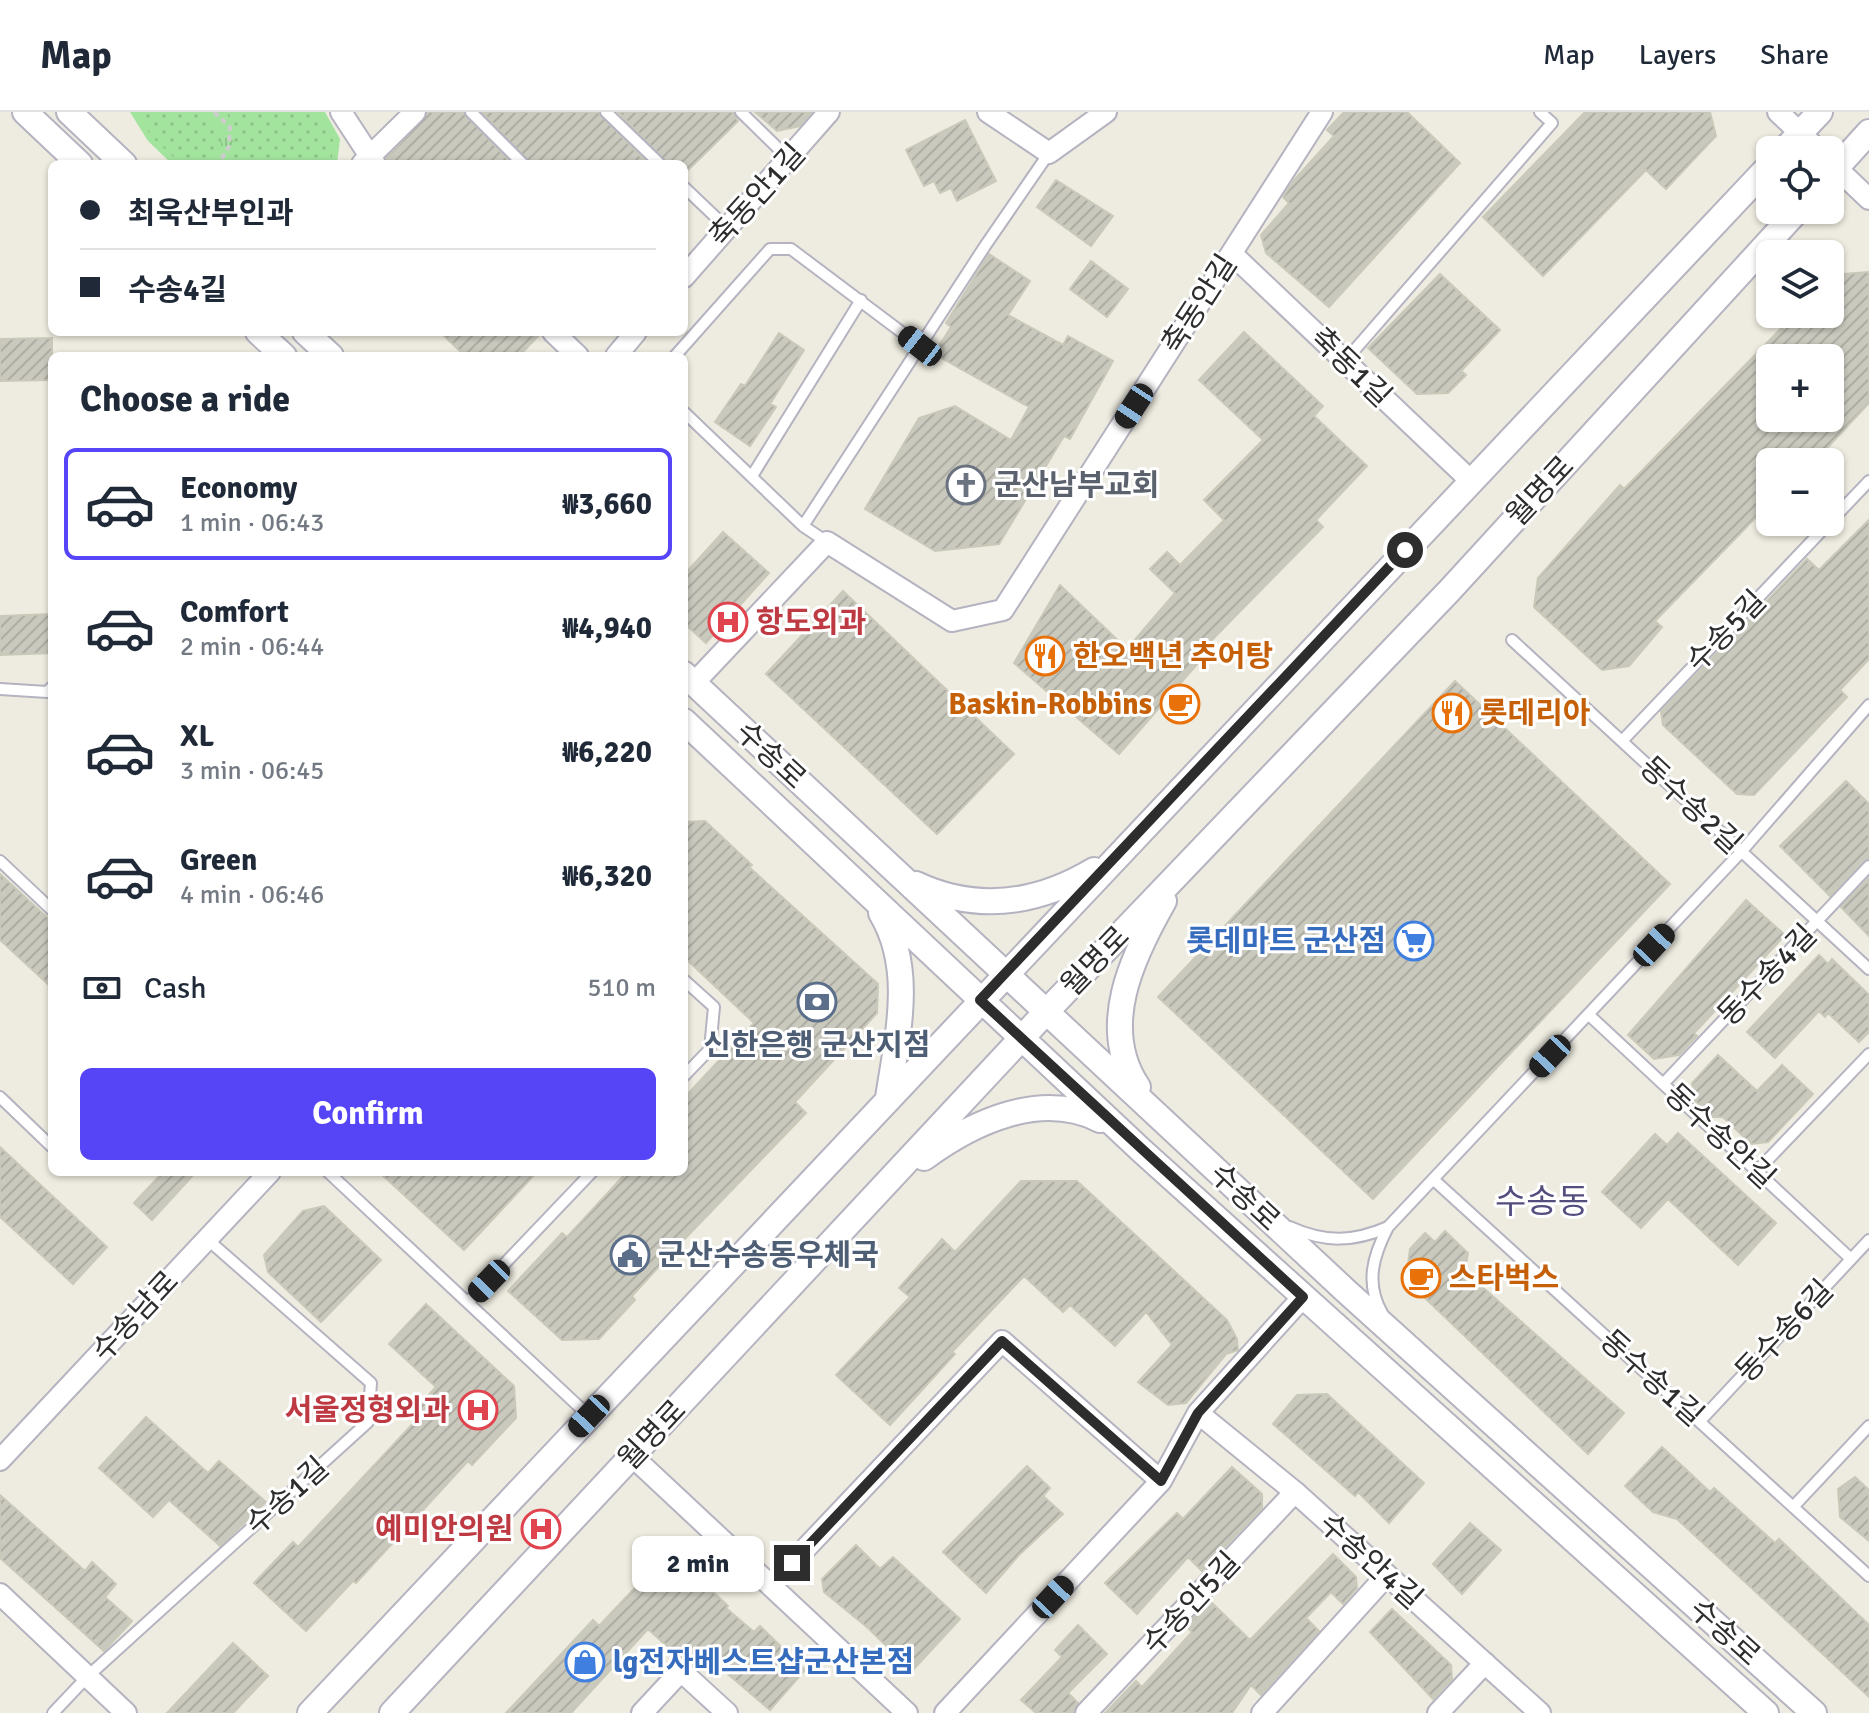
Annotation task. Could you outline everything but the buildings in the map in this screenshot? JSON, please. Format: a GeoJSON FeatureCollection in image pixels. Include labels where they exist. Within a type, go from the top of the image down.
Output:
{"type":"FeatureCollection","features":[{"type":"Feature","properties":{"kind":"street"},"geometry":{"type":"LineString","coordinates":[[25,112],[76,160]]}},
{"type":"Feature","properties":{"kind":"street"},"geometry":{"type":"LineString","coordinates":[[69,112],[120,160]]}},
{"type":"Feature","properties":{"kind":"street"},"geometry":{"type":"LineString","coordinates":[[341,112],[367,160]]}},
{"type":"Feature","properties":{"kind":"street"},"geometry":{"type":"LineString","coordinates":[[370,160],[415,112]]}},
{"type":"Feature","properties":{"kind":"street","name":"축동안1길"},"geometry":{"type":"LineString","coordinates":[[688,272],[829,112]]}},
{"type":"Feature","properties":{"kind":"street"},"geometry":{"type":"LineString","coordinates":[[988,112],[1049,153],[1106,112]]}},
{"type":"Feature","properties":{"kind":"street","name":"축동안길"},"geometry":{"type":"LineString","coordinates":[[827,542],[952,621],[1003,610],[1322,112]]}},
{"type":"Feature","properties":{"kind":"street"},"geometry":{"type":"LineString","coordinates":[[1778,112],[1795,136]]}},
{"type":"Feature","properties":{"kind":"street"},"geometry":{"type":"LineString","coordinates":[[1806,136],[1820,112]]}},
{"type":"Feature","properties":{"kind":"street"},"geometry":{"type":"LineString","coordinates":[[1844,156],[1869,132]]}},
{"type":"Feature","properties":{"kind":"street"},"geometry":{"type":"LineString","coordinates":[[1844,178],[1869,199]]}},
{"type":"Feature","properties":{"kind":"street","name":"월명로"},"geometry":{"type":"LineString","coordinates":[[310,1713],[1756,180]]}},
{"type":"Feature","properties":{"kind":"street","name":"월명로"},"geometry":{"type":"LineString","coordinates":[[392,1713],[1047,1011],[1450,590],[1785,224]]}},
{"type":"Feature","properties":{"kind":"street","name":"축동1길"},"geometry":{"type":"LineString","coordinates":[[1232,254],[1470,480]]}},
{"type":"Feature","properties":{"kind":"street"},"geometry":{"type":"LineString","coordinates":[[262,336],[280,352]]}},
{"type":"Feature","properties":{"kind":"street"},"geometry":{"type":"LineString","coordinates":[[309,336],[327,352]]}},
{"type":"Feature","properties":{"kind":"street"},"geometry":{"type":"LineString","coordinates":[[557,336],[574,352]]}},
{"type":"Feature","properties":{"kind":"street"},"geometry":{"type":"LineString","coordinates":[[619,352],[633,336]]}},
{"type":"Feature","properties":{"kind":"street"},"geometry":{"type":"LineString","coordinates":[[689,678],[827,542]]}},
{"type":"Feature","properties":{"kind":"street","name":"수송로"},"geometry":{"type":"LineString","coordinates":[[689,678],[1396,1336],[1814,1713]]}},
{"type":"Feature","properties":{"kind":"street","name":"수송로"},"geometry":{"type":"LineString","coordinates":[[688,728],[1132,1142],[1766,1713]]}},
{"type":"Feature","properties":{"kind":"street"},"geometry":{"type":"LineString","coordinates":[[904,879],[935,893],[1007,903],[1071,884],[1123,852]]}},
{"type":"Feature","properties":{"kind":"street"},"geometry":{"type":"LineString","coordinates":[[1161,1117],[1126,1069],[1118,1045],[1119,1016],[1135,960],[1181,871]]}},
{"type":"Feature","properties":{"kind":"street"},"geometry":{"type":"LineString","coordinates":[[871,897],[888,923],[898,954],[902,991],[888,1098]]}},
{"type":"Feature","properties":{"kind":"street"},"geometry":{"type":"LineString","coordinates":[[886,1185],[967,1131],[1028,1110],[1054,1107],[1075,1109],[1100,1120],[1132,1142]]}},
{"type":"Feature","properties":{"kind":"street","name":"수송남로"},"geometry":{"type":"LineString","coordinates":[[0,1460],[266,1176]]}},
{"type":"Feature","properties":{"kind":"street"},"geometry":{"type":"LineString","coordinates":[[945,1713],[1161,1481],[1198,1413],[1303,1297]]}},
{"type":"Feature","properties":{"kind":"street"},"geometry":{"type":"LineString","coordinates":[[771,1585],[1002,1341],[1161,1481]]}},
{"type":"Feature","properties":{"kind":"street","name":"수송안4길"},"geometry":{"type":"LineString","coordinates":[[1198,1413],[1295,1492],[1540,1713]]}},
{"type":"Feature","properties":{"kind":"street"},"geometry":{"type":"LineString","coordinates":[[632,1456],[907,1713]]}},
{"type":"Feature","properties":{"kind":"street","name":"수송안5길"},"geometry":{"type":"LineString","coordinates":[[1086,1713],[1295,1492]]}},
{"type":"Feature","properties":{"kind":"street"},"geometry":{"type":"LineString","coordinates":[[1262,1713],[1386,1576]]}},
{"type":"Feature","properties":{"kind":"street"},"geometry":{"type":"LineString","coordinates":[[0,1594],[126,1713]]}},
{"type":"Feature","properties":{"kind":"street"},"geometry":{"type":"LineString","coordinates":[[1438,1713],[1485,1663]]}},
{"type":"Feature","properties":{"kind":"street"},"geometry":{"type":"LineString","coordinates":[[642,1713],[681,1671],[727,1713]]}},
{"type":"Feature","properties":{"kind":"lane"},"geometry":{"type":"LineString","coordinates":[[471,112],[519,160]]}},
{"type":"Feature","properties":{"kind":"lane"},"geometry":{"type":"LineString","coordinates":[[606,112],[656,160]]}},
{"type":"Feature","properties":{"kind":"lane"},"geometry":{"type":"LineString","coordinates":[[741,112],[790,159]]}},
{"type":"Feature","properties":{"kind":"lane"},"geometry":{"type":"LineString","coordinates":[[1345,361],[1552,123],[1540,112]]}},
{"type":"Feature","properties":{"kind":"lane"},"geometry":{"type":"LineString","coordinates":[[803,526],[1049,153]]}},
{"type":"Feature","properties":{"kind":"lane"},"geometry":{"type":"LineString","coordinates":[[688,191],[727,228]]}},
{"type":"Feature","properties":{"kind":"lane"},"geometry":{"type":"LineString","coordinates":[[679,352],[770,249],[791,249],[920,346]]}},
{"type":"Feature","properties":{"kind":"lane"},"geometry":{"type":"LineString","coordinates":[[752,476],[861,300]]}},
{"type":"Feature","properties":{"kind":"lane","name":"축동안길"},"geometry":{"type":"LineString","coordinates":[[688,416],[803,526],[827,542]]}},
{"type":"Feature","properties":{"kind":"lane","name":"수송5길"},"geometry":{"type":"LineString","coordinates":[[1844,507],[1869,481]]}},
{"type":"Feature","properties":{"kind":"lane","name":"수송5길"},"geometry":{"type":"LineString","coordinates":[[1622,741],[1817,536]]}},
{"type":"Feature","properties":{"kind":"lane","name":"동수송2길"},"geometry":{"type":"LineString","coordinates":[[1512,640],[1869,969]]}},
{"type":"Feature","properties":{"kind":"lane"},"geometry":{"type":"LineString","coordinates":[[0,689],[48,691]]}},
{"type":"Feature","properties":{"kind":"lane"},"geometry":{"type":"LineString","coordinates":[[1396,1336],[1373,1295],[1371,1273],[1376,1250],[1388,1227],[1741,852],[1869,705]]}},
{"type":"Feature","properties":{"kind":"lane"},"geometry":{"type":"LineString","coordinates":[[0,861],[48,906]]}},
{"type":"Feature","properties":{"kind":"lane","name":"동수송4길"},"geometry":{"type":"LineString","coordinates":[[1664,1083],[1869,866]]}},
{"type":"Feature","properties":{"kind":"lane"},"geometry":{"type":"LineString","coordinates":[[688,984],[714,1007],[710,1049],[688,1072]]}},
{"type":"Feature","properties":{"kind":"lane","name":"동수송안길"},"geometry":{"type":"LineString","coordinates":[[1589,1015],[1851,1259]]}},
{"type":"Feature","properties":{"kind":"lane"},"geometry":{"type":"LineString","coordinates":[[1757,1171],[1869,1054]]}},
{"type":"Feature","properties":{"kind":"lane"},"geometry":{"type":"LineString","coordinates":[[0,1097],[48,1143]]}},
{"type":"Feature","properties":{"kind":"lane"},"geometry":{"type":"LineString","coordinates":[[332,1176],[468,1302],[588,1176]]}},
{"type":"Feature","properties":{"kind":"lane","name":"동수송1길"},"geometry":{"type":"LineString","coordinates":[[1434,1180],[1869,1576]]}},
{"type":"Feature","properties":{"kind":"lane"},"geometry":{"type":"LineString","coordinates":[[1265,1215],[1304,1233],[1334,1240],[1362,1238],[1388,1227]]}},
{"type":"Feature","properties":{"kind":"lane","name":"수송1길"},"geometry":{"type":"LineString","coordinates":[[53,1713],[87,1677],[368,1422],[371,1383],[207,1239]]}},
{"type":"Feature","properties":{"kind":"lane","name":"동수송6길"},"geometry":{"type":"LineString","coordinates":[[1700,1421],[1869,1240]]}},
{"type":"Feature","properties":{"kind":"lane","name":"월명로"},"geometry":{"type":"LineString","coordinates":[[468,1302],[589,1416]]}},
{"type":"Feature","properties":{"kind":"lane"},"geometry":{"type":"LineString","coordinates":[[1793,1507],[1869,1426]]}},
{"type":"Feature","properties":{"kind":"path"},"geometry":{"type":"LineString","coordinates":[[218,113],[230,127],[229,147],[221,160]]}},
{"type":"Feature","properties":{"kind":"green space"},"geometry":{"type":"Polygon","coordinates":[[[130,112],[325,112],[340,139],[337,160],[168,160],[148,141],[130,112]]]}},
{"type":"Feature","properties":{"kind":"green space"},"geometry":{"type":"Polygon","coordinates":[[[136,112],[201,112],[221,130],[221,145],[211,160],[177,160],[152,137],[136,112]]]}},
{"type":"Feature","properties":{"kind":"green space"},"geometry":{"type":"Polygon","coordinates":[[[226,112],[317,112],[334,142],[332,160],[225,160],[234,138],[226,112]]]}},
{"type":"Feature","properties":{"kind":"place","name":"군산남부교회"},"geometry":{"type":"Point","coordinates":[966,485]}},
{"type":"Feature","properties":{"kind":"place","name":"항도외과"},"geometry":{"type":"Point","coordinates":[728,622]}},
{"type":"Feature","properties":{"kind":"place","name":"한오백년 추어탕"},"geometry":{"type":"Point","coordinates":[1045,656]}},
{"type":"Feature","properties":{"kind":"place","name":"Baskin-Robbins"},"geometry":{"type":"Point","coordinates":[1180,704]}},
{"type":"Feature","properties":{"kind":"place","name":"롯데리아"},"geometry":{"type":"Point","coordinates":[1452,713]}},
{"type":"Feature","properties":{"kind":"place","name":"롯데마트 군산점"},"geometry":{"type":"Point","coordinates":[1414,941]}},
{"type":"Feature","properties":{"kind":"place","name":"신한은행 군산지점"},"geometry":{"type":"Point","coordinates":[817,1002]}},
{"type":"Feature","properties":{"kind":"place","name":"군산수송동우체국"},"geometry":{"type":"Point","coordinates":[630,1255]}},
{"type":"Feature","properties":{"kind":"place","name":"스타벅스"},"geometry":{"type":"Point","coordinates":[1421,1278]}},
{"type":"Feature","properties":{"kind":"place","name":"서울정형외과"},"geometry":{"type":"Point","coordinates":[478,1410]}},
{"type":"Feature","properties":{"kind":"place","name":"예미안의원"},"geometry":{"type":"Point","coordinates":[541,1529]}},
{"type":"Feature","properties":{"kind":"place","name":"lg전자베스트샵군산본점"},"geometry":{"type":"Point","coordinates":[585,1662]}},
{"type":"Feature","properties":{"kind":"district","name":"수송동"},"geometry":{"type":"Point","coordinates":[1542,1201]}},
{"type":"Feature","properties":{"kind":"route"},"geometry":{"type":"LineString","coordinates":[[792,1563],[1002,1341],[1161,1481],[1198,1413],[1303,1297],[980,1000],[1405,550]]}}]}
